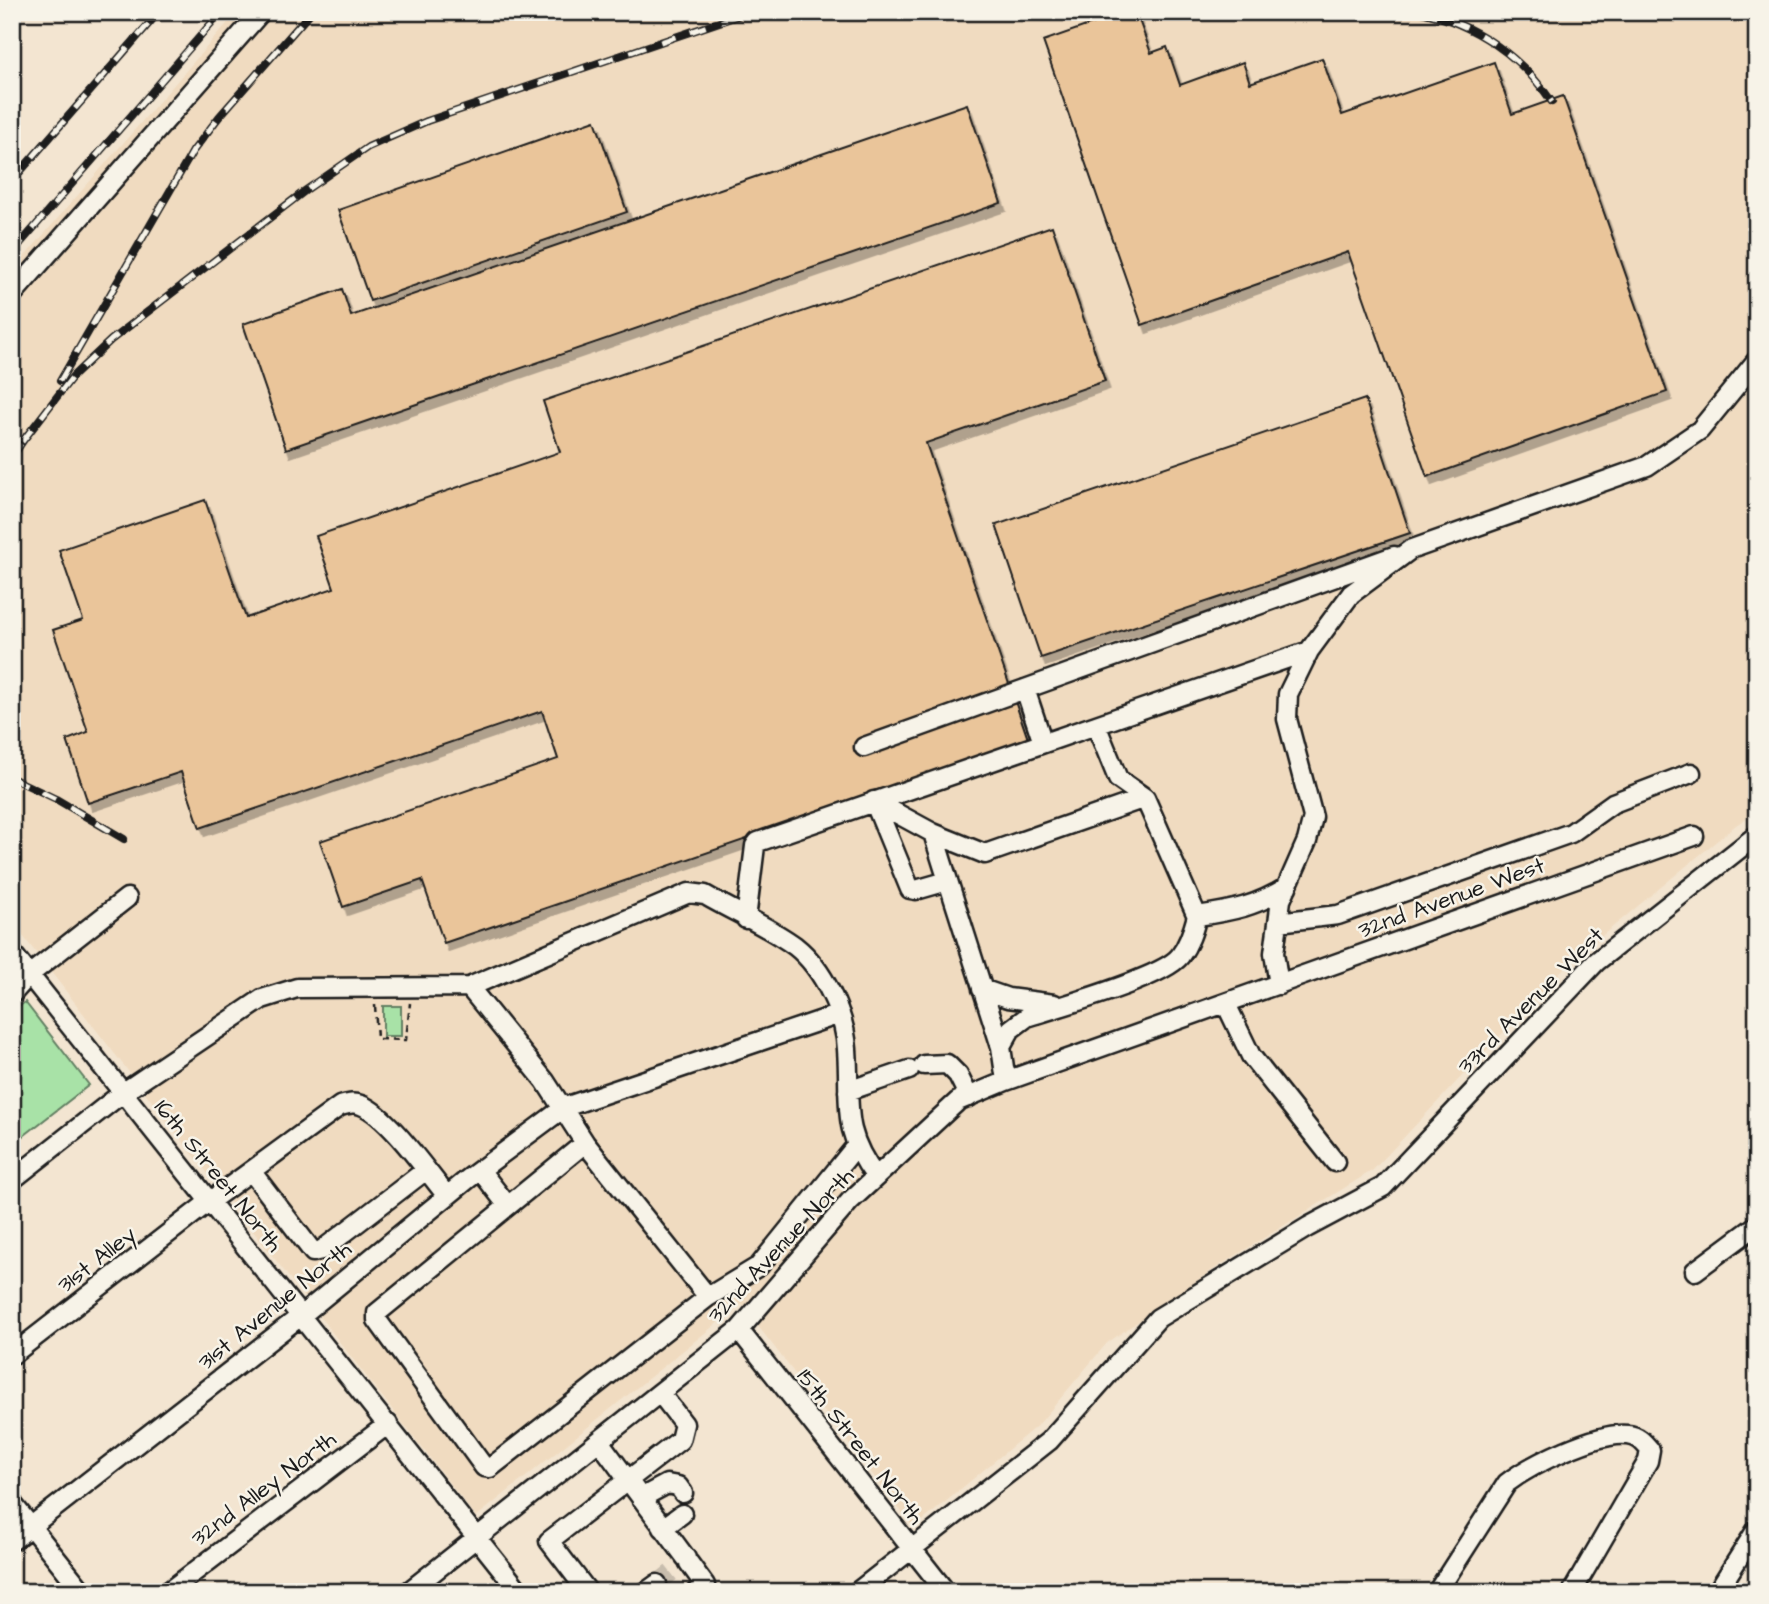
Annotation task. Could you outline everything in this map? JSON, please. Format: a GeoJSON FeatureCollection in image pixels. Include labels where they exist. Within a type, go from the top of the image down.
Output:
{"type":"FeatureCollection","features":[{"type":"Feature","properties":{"kind":"street"},"geometry":{"type":"LineString","coordinates":[[12,295],[261,12]]}},
{"type":"Feature","properties":{"kind":"street"},"geometry":{"type":"LineString","coordinates":[[864,747],[1647,466],[1700,430],[1757,360]]}},
{"type":"Feature","properties":{"kind":"street"},"geometry":{"type":"LineString","coordinates":[[1279,985],[1275,953],[1278,922],[1287,887],[1307,841],[1313,817],[1287,719],[1288,694],[1308,651],[1352,594],[1410,550]]}},
{"type":"Feature","properties":{"kind":"street"},"geometry":{"type":"LineString","coordinates":[[746,919],[756,844],[1308,651]]}},
{"type":"Feature","properties":{"kind":"street"},"geometry":{"type":"LineString","coordinates":[[1025,689],[1043,743]]}},
{"type":"Feature","properties":{"kind":"street"},"geometry":{"type":"LineString","coordinates":[[1001,1047],[1011,1029],[1027,1017],[1151,974],[1178,959],[1192,936],[1197,916],[1145,798],[1118,779],[1096,725]]}},
{"type":"Feature","properties":{"kind":"street"},"geometry":{"type":"LineString","coordinates":[[1278,922],[1338,915],[1571,832],[1613,803],[1690,773]]}},
{"type":"Feature","properties":{"kind":"street"},"geometry":{"type":"LineString","coordinates":[[874,802],[933,833],[985,855],[1145,798]]}},
{"type":"Feature","properties":{"kind":"street"},"geometry":{"type":"LineString","coordinates":[[874,802],[910,889],[916,890],[944,882],[949,884]]}},
{"type":"Feature","properties":{"kind":"street"},"geometry":{"type":"LineString","coordinates":[[933,833],[1001,1047],[1006,1081]]}},
{"type":"Feature","properties":{"kind":"street","name":"33rd Avenue West"},"geometry":{"type":"LineString","coordinates":[[857,1592],[1049,1441],[1158,1318],[1308,1227],[1382,1186],[1596,962],[1757,835]]}},
{"type":"Feature","properties":{"kind":"street","name":"32nd Avenue West"},"geometry":{"type":"LineString","coordinates":[[1226,1004],[1693,836]]}},
{"type":"Feature","properties":{"kind":"street"},"geometry":{"type":"LineString","coordinates":[[1197,916],[1239,911],[1262,903],[1287,887]]}},
{"type":"Feature","properties":{"kind":"street"},"geometry":{"type":"LineString","coordinates":[[12,1180],[121,1094],[244,1009],[297,988],[469,987],[689,893],[705,895],[796,947],[825,981],[839,1014],[848,1047],[848,1115],[856,1146],[876,1177]]}},
{"type":"Feature","properties":{"kind":"street"},"geometry":{"type":"LineString","coordinates":[[12,994],[29,975],[127,898]]}},
{"type":"Feature","properties":{"kind":"street","name":"16th Street North"},"geometry":{"type":"LineString","coordinates":[[12,953],[121,1094],[303,1315],[520,1592]]}},
{"type":"Feature","properties":{"kind":"street"},"geometry":{"type":"LineString","coordinates":[[469,987],[565,1107],[585,1143],[708,1297]]}},
{"type":"Feature","properties":{"kind":"street"},"geometry":{"type":"LineString","coordinates":[[982,989],[1008,998],[1063,1005]]}},
{"type":"Feature","properties":{"kind":"street"},"geometry":{"type":"LineString","coordinates":[[1226,1004],[1251,1056],[1335,1163]]}},
{"type":"Feature","properties":{"kind":"street","name":"32nd Avenue North"},"geometry":{"type":"LineString","coordinates":[[408,1592],[739,1330],[850,1201],[958,1101],[1006,1081],[1226,1004]]}},
{"type":"Feature","properties":{"kind":"street","name":"31st Avenue North"},"geometry":{"type":"LineString","coordinates":[[12,1541],[303,1315],[480,1170],[565,1107],[839,1014]]}},
{"type":"Feature","properties":{"kind":"street"},"geometry":{"type":"LineString","coordinates":[[848,1091],[917,1068],[947,1064],[958,1075],[968,1097]]}},
{"type":"Feature","properties":{"kind":"street","name":"31st Alley"},"geometry":{"type":"LineString","coordinates":[[12,1355],[210,1201],[340,1106],[352,1102],[370,1109],[426,1170]]}},
{"type":"Feature","properties":{"kind":"street"},"geometry":{"type":"LineString","coordinates":[[585,1143],[376,1315],[484,1467],[490,1468],[708,1297],[759,1266],[856,1146]]}},
{"type":"Feature","properties":{"kind":"street"},"geometry":{"type":"LineString","coordinates":[[251,1171],[313,1252],[322,1250],[426,1170],[447,1196]]}},
{"type":"Feature","properties":{"kind":"street"},"geometry":{"type":"LineString","coordinates":[[480,1170],[508,1206]]}},
{"type":"Feature","properties":{"kind":"street"},"geometry":{"type":"LineString","coordinates":[[1695,1271],[1757,1225]]}},
{"type":"Feature","properties":{"kind":"street","name":"15th Street North"},"geometry":{"type":"LineString","coordinates":[[739,1330],[946,1592]]}},
{"type":"Feature","properties":{"kind":"street"},"geometry":{"type":"LineString","coordinates":[[588,1592],[548,1541],[680,1440],[684,1424],[660,1393]]}},
{"type":"Feature","properties":{"kind":"street","name":"32nd Alley North"},"geometry":{"type":"LineString","coordinates":[[168,1592],[388,1424]]}},
{"type":"Feature","properties":{"kind":"street"},"geometry":{"type":"LineString","coordinates":[[1437,1592],[1507,1483],[1522,1471],[1609,1436],[1629,1435],[1641,1439],[1650,1450],[1648,1461],[1572,1592]]}},
{"type":"Feature","properties":{"kind":"street"},"geometry":{"type":"LineString","coordinates":[[599,1441],[705,1585],[696,1592]]}},
{"type":"Feature","properties":{"kind":"street"},"geometry":{"type":"LineString","coordinates":[[641,1498],[667,1484],[678,1486],[683,1493]]}},
{"type":"Feature","properties":{"kind":"street"},"geometry":{"type":"LineString","coordinates":[[12,1503],[83,1592]]}},
{"type":"Feature","properties":{"kind":"street"},"geometry":{"type":"LineString","coordinates":[[663,1528],[682,1514]]}},
{"type":"Feature","properties":{"kind":"street"},"geometry":{"type":"LineString","coordinates":[[1717,1592],[1757,1529]]}},
{"type":"Feature","properties":{"kind":"path"},"geometry":{"type":"LineString","coordinates":[[375,999],[377,1040],[407,1040],[411,999]]}},
{"type":"Feature","properties":{"kind":"shaded area"},"geometry":{"type":"Polygon","coordinates":[[[237,12],[1757,12],[1757,811],[1736,825],[1569,963],[1373,1170],[1211,1271],[1107,1343],[1039,1424],[914,1528],[741,1304],[476,1517],[12,922],[12,271],[237,12]]]}},
{"type":"Feature","properties":{"kind":"green space"},"geometry":{"type":"Polygon","coordinates":[[[25,1002],[89,1085],[12,1145],[12,1012],[25,1002]]]}},
{"type":"Feature","properties":{"kind":"green space"},"geometry":{"type":"Polygon","coordinates":[[[383,1006],[401,1006],[401,1036],[383,1036],[383,1006]]]}},
{"type":"Feature","properties":{"kind":"building"},"geometry":{"type":"Polygon","coordinates":[[[1126,12],[1136,12],[1151,53],[1167,47],[1180,85],[1243,62],[1250,83],[1322,58],[1342,115],[1494,62],[1512,114],[1563,96],[1667,392],[1427,477],[1348,252],[1142,325],[1043,41],[1126,12]]]}},
{"type":"Feature","properties":{"kind":"building"},"geometry":{"type":"Polygon","coordinates":[[[967,104],[1001,203],[286,449],[243,324],[342,289],[351,316],[967,104]]]}},
{"type":"Feature","properties":{"kind":"building"},"geometry":{"type":"Polygon","coordinates":[[[595,120],[627,212],[370,301],[338,210],[595,120]]]}},
{"type":"Feature","properties":{"kind":"building"},"geometry":{"type":"Polygon","coordinates":[[[1052,226],[1105,381],[926,443],[1029,742],[444,943],[422,880],[343,907],[320,841],[558,759],[542,711],[200,828],[181,772],[88,803],[67,740],[88,732],[53,630],[83,620],[59,550],[205,500],[246,618],[334,588],[316,536],[560,452],[543,401],[1052,226]]]}},
{"type":"Feature","properties":{"kind":"building"},"geometry":{"type":"Polygon","coordinates":[[[1365,399],[1410,533],[1041,658],[996,525],[1365,399]]]}},
{"type":"Feature","properties":{"kind":"tunnel"},"geometry":{"type":"LineString","coordinates":[[657,1584],[687,1560]]}},
{"type":"Feature","properties":{"kind":"railway"},"geometry":{"type":"LineString","coordinates":[[12,181],[159,12]]}},
{"type":"Feature","properties":{"kind":"railway"},"geometry":{"type":"LineString","coordinates":[[12,253],[221,12]]}},
{"type":"Feature","properties":{"kind":"railway"},"geometry":{"type":"LineString","coordinates":[[60,381],[193,151],[219,117],[311,12]]}},
{"type":"Feature","properties":{"kind":"railway"},"geometry":{"type":"LineString","coordinates":[[22,442],[73,376],[111,340],[306,190],[368,147],[427,121],[749,12]]}},
{"type":"Feature","properties":{"kind":"railway"},"geometry":{"type":"LineString","coordinates":[[1421,12],[1460,25],[1495,44],[1526,70],[1552,102]]}},
{"type":"Feature","properties":{"kind":"railway"},"geometry":{"type":"LineString","coordinates":[[12,457],[27,435]]}},
{"type":"Feature","properties":{"kind":"railway"},"geometry":{"type":"LineString","coordinates":[[12,778],[56,799],[124,839]]}}]}
